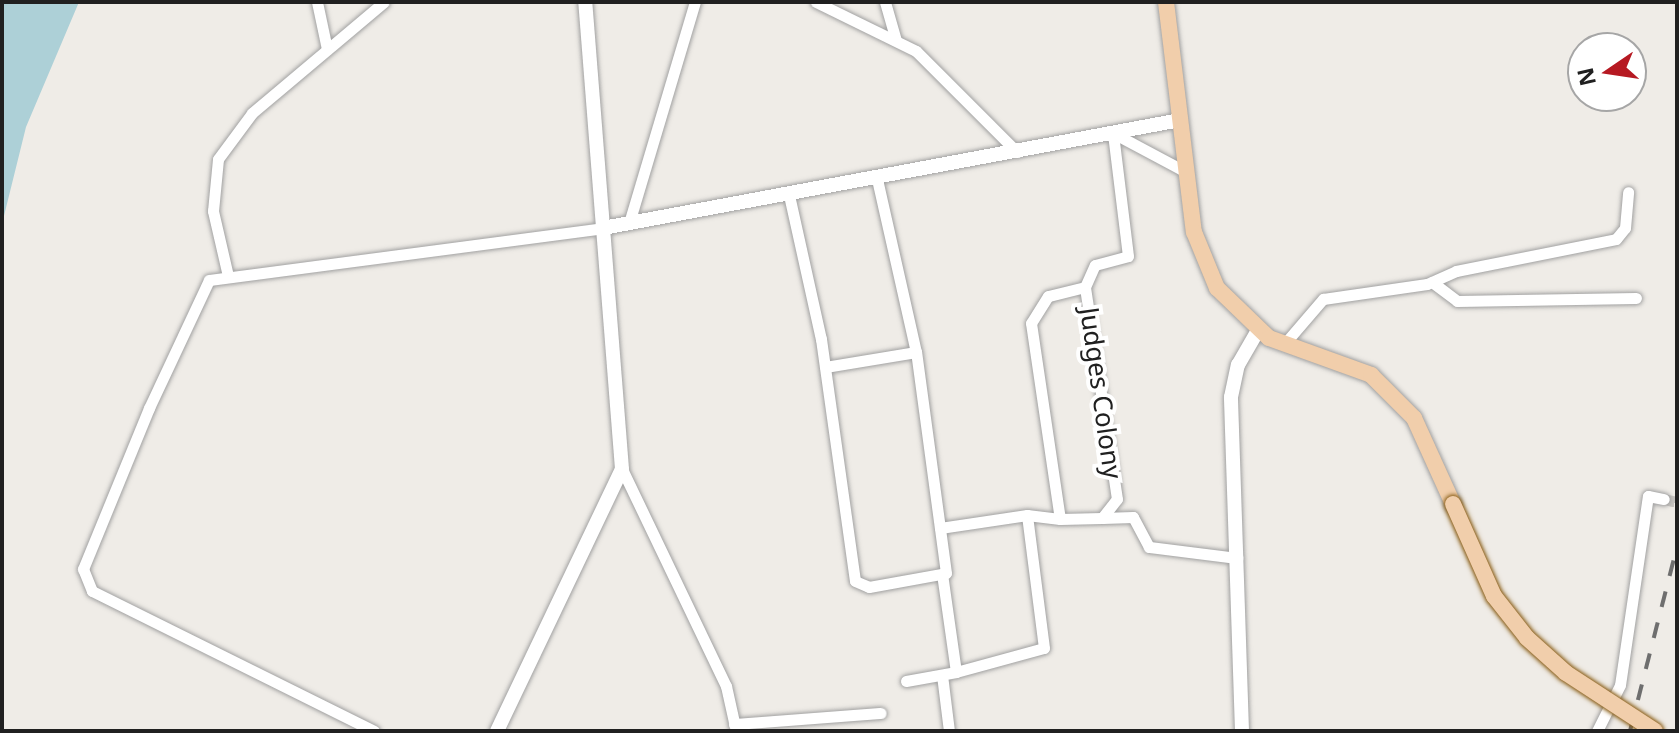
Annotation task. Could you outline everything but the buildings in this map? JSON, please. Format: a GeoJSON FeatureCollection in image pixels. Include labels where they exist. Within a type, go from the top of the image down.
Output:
{"type":"FeatureCollection","features":[{"type":"Feature","properties":{"kind":"main road"},"geometry":{"type":"LineString","coordinates":[[1166,2],[1194,232],[1217,288],[1258,331],[1371,375],[1414,418],[1494,596],[1527,638],[1566,673],[1655,731]]}},
{"type":"Feature","properties":{"kind":"street"},"geometry":{"type":"LineString","coordinates":[[317,2],[327,49]]}},
{"type":"Feature","properties":{"kind":"street"},"geometry":{"type":"LineString","coordinates":[[228,276],[213,211],[218,159],[252,113],[384,2]]}},
{"type":"Feature","properties":{"kind":"street"},"geometry":{"type":"LineString","coordinates":[[585,2],[622,469],[726,686],[735,727],[881,713]]}},
{"type":"Feature","properties":{"kind":"street"},"geometry":{"type":"LineString","coordinates":[[629,223],[695,2]]}},
{"type":"Feature","properties":{"kind":"street"},"geometry":{"type":"LineString","coordinates":[[816,2],[916,51],[1017,152]]}},
{"type":"Feature","properties":{"kind":"street"},"geometry":{"type":"LineString","coordinates":[[885,2],[896,40]]}},
{"type":"Feature","properties":{"kind":"street"},"geometry":{"type":"LineString","coordinates":[[374,731],[92,591],[83,569],[209,280],[603,228],[1180,120]]}},
{"type":"Feature","properties":{"kind":"street"},"geometry":{"type":"LineString","coordinates":[[1113,133],[1186,172]]}},
{"type":"Feature","properties":{"kind":"street","name":"Judges Colony"},"geometry":{"type":"LineString","coordinates":[[1085,287],[1048,296],[1031,323],[1060,519],[1102,518],[1117,499],[1085,287],[1095,265],[1128,256],[1113,133]]}},
{"type":"Feature","properties":{"kind":"street"},"geometry":{"type":"LineString","coordinates":[[877,179],[916,352],[956,672]]}},
{"type":"Feature","properties":{"kind":"street"},"geometry":{"type":"LineString","coordinates":[[1286,342],[1323,299],[1432,282],[1616,239],[1625,228],[1628,192]]}},
{"type":"Feature","properties":{"kind":"street"},"geometry":{"type":"LineString","coordinates":[[789,195],[825,367],[855,581],[869,587],[942,574]]}},
{"type":"Feature","properties":{"kind":"street"},"geometry":{"type":"LineString","coordinates":[[1432,282],[1457,301],[1636,298]]}},
{"type":"Feature","properties":{"kind":"street"},"geometry":{"type":"LineString","coordinates":[[1242,731],[1231,397],[1238,365],[1258,331]]}},
{"type":"Feature","properties":{"kind":"street"},"geometry":{"type":"LineString","coordinates":[[825,367],[916,352]]}},
{"type":"Feature","properties":{"kind":"street"},"geometry":{"type":"LineString","coordinates":[[497,731],[622,469]]}},
{"type":"Feature","properties":{"kind":"street"},"geometry":{"type":"LineString","coordinates":[[1597,731],[1620,685],[1648,496],[1664,499]]}},
{"type":"Feature","properties":{"kind":"street"},"geometry":{"type":"LineString","coordinates":[[940,528],[1027,515],[1060,519]]}},
{"type":"Feature","properties":{"kind":"street"},"geometry":{"type":"LineString","coordinates":[[906,681],[956,672],[1044,648],[1027,515]]}},
{"type":"Feature","properties":{"kind":"street"},"geometry":{"type":"LineString","coordinates":[[1102,518],[1133,517],[1149,547],[1237,558]]}},
{"type":"Feature","properties":{"kind":"street"},"geometry":{"type":"LineString","coordinates":[[942,675],[949,731]]}},
{"type":"Feature","properties":{"kind":"water"},"geometry":{"type":"Polygon","coordinates":[[[2,2],[79,2],[26,127],[2,224],[2,2]]]}},
{"type":"Feature","properties":{"kind":"tunnel"},"geometry":{"type":"LineString","coordinates":[[1664,499],[1677,502]]}},
{"type":"Feature","properties":{"kind":"railway"},"geometry":{"type":"LineString","coordinates":[[1630,731],[1677,547]]}}]}
